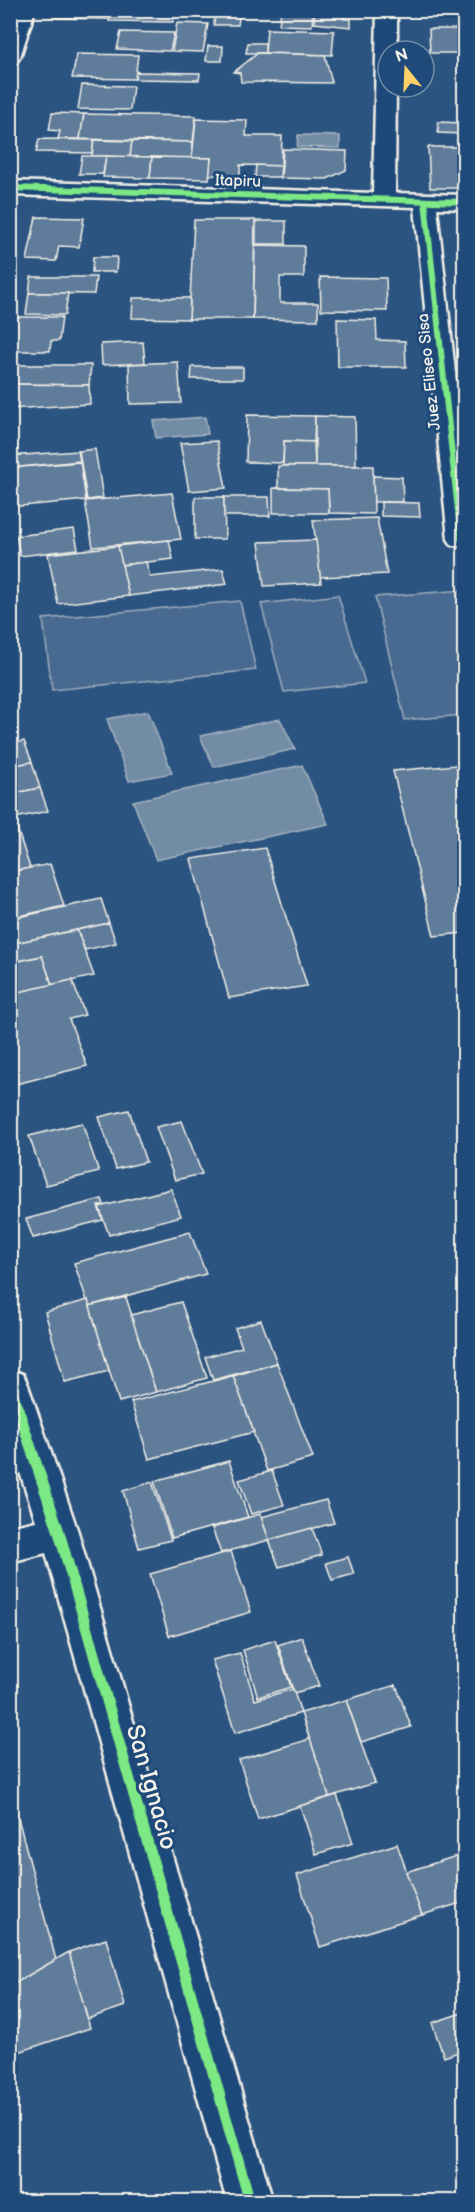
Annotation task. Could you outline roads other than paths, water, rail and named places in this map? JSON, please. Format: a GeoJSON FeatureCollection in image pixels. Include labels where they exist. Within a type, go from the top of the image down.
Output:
{"type":"FeatureCollection","features":[{"type":"Feature","properties":{"kind":"street"},"geometry":{"type":"LineString","coordinates":[[10,57],[25,10]]}},
{"type":"Feature","properties":{"kind":"street"},"geometry":{"type":"LineString","coordinates":[[384,199],[387,10]]}},
{"type":"Feature","properties":{"kind":"street","name":"Itapiru"},"geometry":{"type":"LineString","coordinates":[[10,189],[465,202]]}},
{"type":"Feature","properties":{"kind":"street","name":"Juez Eliseo Sisa"},"geometry":{"type":"LineString","coordinates":[[425,201],[461,539]]}},
{"type":"Feature","properties":{"kind":"street","name":"San Ignacio"},"geometry":{"type":"LineString","coordinates":[[10,1385],[59,1532],[250,2202]]}},
{"type":"Feature","properties":{"kind":"street"},"geometry":{"type":"LineString","coordinates":[[10,1545],[59,1532]]}}]}
